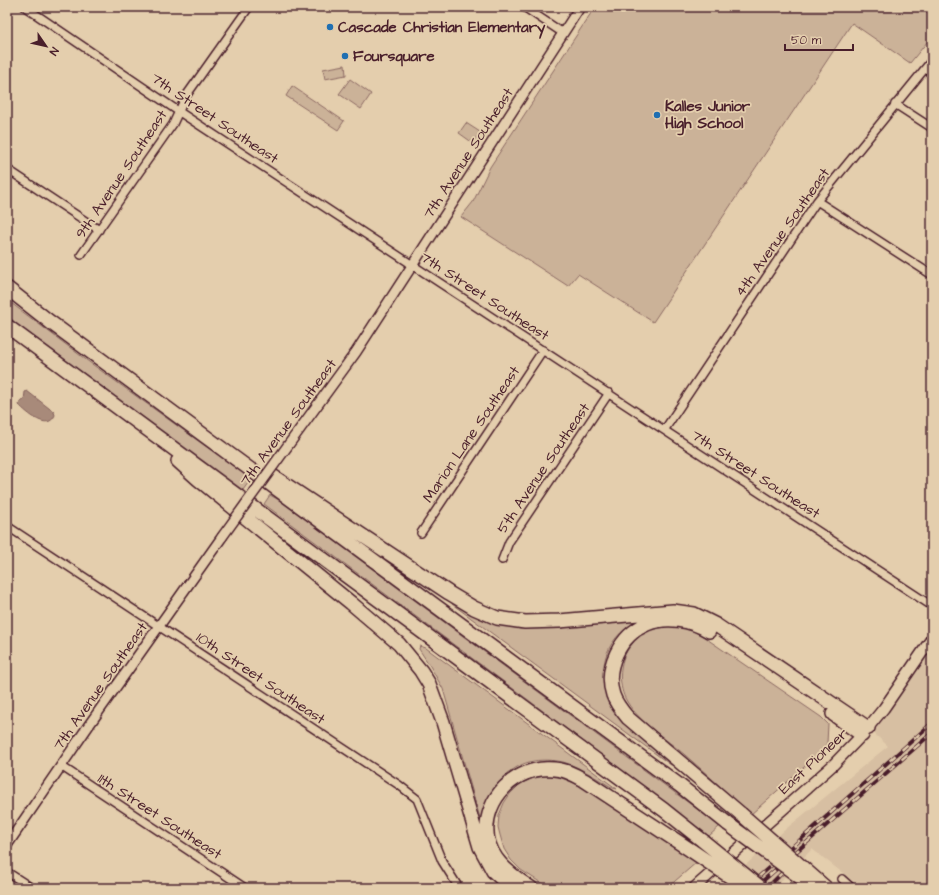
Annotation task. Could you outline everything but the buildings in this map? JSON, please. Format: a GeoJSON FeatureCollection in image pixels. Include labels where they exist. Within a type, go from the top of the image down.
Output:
{"type":"FeatureCollection","features":[{"type":"Feature","properties":{"kind":"highway"},"geometry":{"type":"LineString","coordinates":[[7,288],[50,322],[679,785],[728,824],[815,888]]}},
{"type":"Feature","properties":{"kind":"highway"},"geometry":{"type":"LineString","coordinates":[[7,326],[658,806],[761,888]]}},
{"type":"Feature","properties":{"kind":"highway"},"geometry":{"type":"LineString","coordinates":[[130,381],[449,594],[474,608],[497,618],[525,622],[559,621],[673,611],[694,614],[716,625],[865,731]]}},
{"type":"Feature","properties":{"kind":"highway"},"geometry":{"type":"LineString","coordinates":[[115,406],[198,479],[351,603],[399,644],[410,657],[429,684],[436,702],[480,847],[493,871],[513,888]]}},
{"type":"Feature","properties":{"kind":"highway"},"geometry":{"type":"LineString","coordinates":[[826,888],[635,724],[623,712],[615,700],[610,681],[614,660],[625,641],[639,628],[653,622],[669,620],[687,622],[702,627],[865,731]]}},
{"type":"Feature","properties":{"kind":"highway"},"geometry":{"type":"LineString","coordinates":[[531,888],[508,872],[496,858],[488,839],[486,826],[489,812],[495,799],[515,778],[527,772],[552,769],[567,771],[584,780],[747,888]]}},
{"type":"Feature","properties":{"kind":"main road","name":"East Pioneer"},"geometry":{"type":"LineString","coordinates":[[694,888],[833,765],[884,708],[932,638]]}},
{"type":"Feature","properties":{"kind":"street","name":"7th Street Southeast"},"geometry":{"type":"LineString","coordinates":[[25,7],[178,111],[932,606]]}},
{"type":"Feature","properties":{"kind":"street","name":"9th Avenue Southeast"},"geometry":{"type":"LineString","coordinates":[[81,255],[173,124],[186,96],[248,7]]}},
{"type":"Feature","properties":{"kind":"street"},"geometry":{"type":"LineString","coordinates":[[524,7],[563,33]]}},
{"type":"Feature","properties":{"kind":"street","name":"7th Avenue Southeast"},"geometry":{"type":"LineString","coordinates":[[7,845],[222,537],[356,352],[580,7]]}},
{"type":"Feature","properties":{"kind":"street","name":"4th Avenue Southeast"},"geometry":{"type":"LineString","coordinates":[[665,430],[817,201],[932,60]]}},
{"type":"Feature","properties":{"kind":"street"},"geometry":{"type":"LineString","coordinates":[[895,104],[932,128]]}},
{"type":"Feature","properties":{"kind":"street"},"geometry":{"type":"LineString","coordinates":[[7,169],[99,230]]}},
{"type":"Feature","properties":{"kind":"street"},"geometry":{"type":"LineString","coordinates":[[817,201],[932,275]]}},
{"type":"Feature","properties":{"kind":"street","name":"Marion Lane Southeast"},"geometry":{"type":"LineString","coordinates":[[421,533],[543,350]]}},
{"type":"Feature","properties":{"kind":"street","name":"5th Avenue Southeast"},"geometry":{"type":"LineString","coordinates":[[502,560],[508,542],[609,393]]}},
{"type":"Feature","properties":{"kind":"street","name":"10th Street Southeast"},"geometry":{"type":"LineString","coordinates":[[7,526],[399,785],[417,799],[442,861],[459,888]]}},
{"type":"Feature","properties":{"kind":"street","name":"11th Street Southeast"},"geometry":{"type":"LineString","coordinates":[[61,766],[245,888]]}},
{"type":"Feature","properties":{"kind":"street"},"geometry":{"type":"LineString","coordinates":[[7,872],[32,888]]}},
{"type":"Feature","properties":{"kind":"street"},"geometry":{"type":"LineString","coordinates":[[842,879],[852,888]]}},
{"type":"Feature","properties":{"kind":"shaded area","name":"Kalles Junior High School"},"geometry":{"type":"Polygon","coordinates":[[[595,7],[932,7],[932,36],[910,63],[852,23],[653,322],[578,274],[568,286],[461,217],[473,202],[490,167],[595,7]]]}},
{"type":"Feature","properties":{"kind":"shaded area"},"geometry":{"type":"Polygon","coordinates":[[[345,65],[346,75],[325,79],[323,69],[345,65]]]}},
{"type":"Feature","properties":{"kind":"shaded area"},"geometry":{"type":"Polygon","coordinates":[[[350,79],[371,94],[361,109],[339,94],[350,79]]]}},
{"type":"Feature","properties":{"kind":"shaded area"},"geometry":{"type":"Polygon","coordinates":[[[292,86],[344,121],[338,130],[286,96],[292,86]]]}},
{"type":"Feature","properties":{"kind":"shaded area"},"geometry":{"type":"Polygon","coordinates":[[[466,123],[480,132],[473,143],[459,133],[466,123]]]}},
{"type":"Feature","properties":{"kind":"shaded area"},"geometry":{"type":"Polygon","coordinates":[[[7,300],[89,362],[251,479],[243,490],[18,325],[7,315],[7,300]]]}},
{"type":"Feature","properties":{"kind":"shaded area"},"geometry":{"type":"Polygon","coordinates":[[[27,391],[54,412],[55,415],[52,420],[48,422],[37,419],[19,405],[20,402],[24,400],[25,392],[27,391]]]}},
{"type":"Feature","properties":{"kind":"shaded area"},"geometry":{"type":"Polygon","coordinates":[[[270,495],[279,500],[720,826],[709,836],[264,504],[270,495]]]}},
{"type":"Feature","properties":{"kind":"shaded area"},"geometry":{"type":"Polygon","coordinates":[[[454,603],[474,615],[502,625],[520,629],[562,628],[639,616],[644,617],[631,624],[621,633],[607,652],[604,664],[606,689],[611,703],[673,764],[671,765],[664,760],[452,604],[454,603]]]}},
{"type":"Feature","properties":{"kind":"shaded area"},"geometry":{"type":"Polygon","coordinates":[[[673,625],[687,628],[701,635],[821,717],[828,724],[827,743],[820,753],[750,815],[693,762],[652,729],[636,714],[625,698],[621,686],[621,666],[629,648],[633,642],[648,631],[659,627],[673,625]]]}},
{"type":"Feature","properties":{"kind":"shaded area"},"geometry":{"type":"Polygon","coordinates":[[[932,638],[932,888],[862,888],[812,849],[774,888],[720,888],[787,828],[888,746],[868,728],[932,638]]]}},
{"type":"Feature","properties":{"kind":"shaded area"},"geometry":{"type":"Polygon","coordinates":[[[420,646],[426,648],[617,789],[570,764],[546,760],[529,762],[508,773],[497,785],[485,806],[482,825],[443,689],[419,649],[420,646]]]}},
{"type":"Feature","properties":{"kind":"shaded area"},"geometry":{"type":"Polygon","coordinates":[[[544,776],[556,776],[572,782],[594,794],[675,845],[697,862],[667,888],[549,888],[521,870],[511,860],[504,849],[498,827],[499,815],[510,794],[520,784],[531,779],[544,776]]]}},
{"type":"Feature","properties":{"kind":"railway"},"geometry":{"type":"LineString","coordinates":[[746,888],[932,723]]}},
{"type":"Feature","properties":{"kind":"railway"},"geometry":{"type":"LineString","coordinates":[[757,886],[932,733]]}},
{"type":"Feature","properties":{"kind":"railway"},"geometry":{"type":"LineString","coordinates":[[767,888],[791,864]]}},
{"type":"Feature","properties":{"kind":"place","name":"Cascade Christian Elementary"},"geometry":{"type":"Point","coordinates":[330,27]}},
{"type":"Feature","properties":{"kind":"place","name":"Foursquare"},"geometry":{"type":"Point","coordinates":[345,56]}},
{"type":"Feature","properties":{"kind":"place","name":"Kalles Junior High School"},"geometry":{"type":"Point","coordinates":[657,115]}}]}
